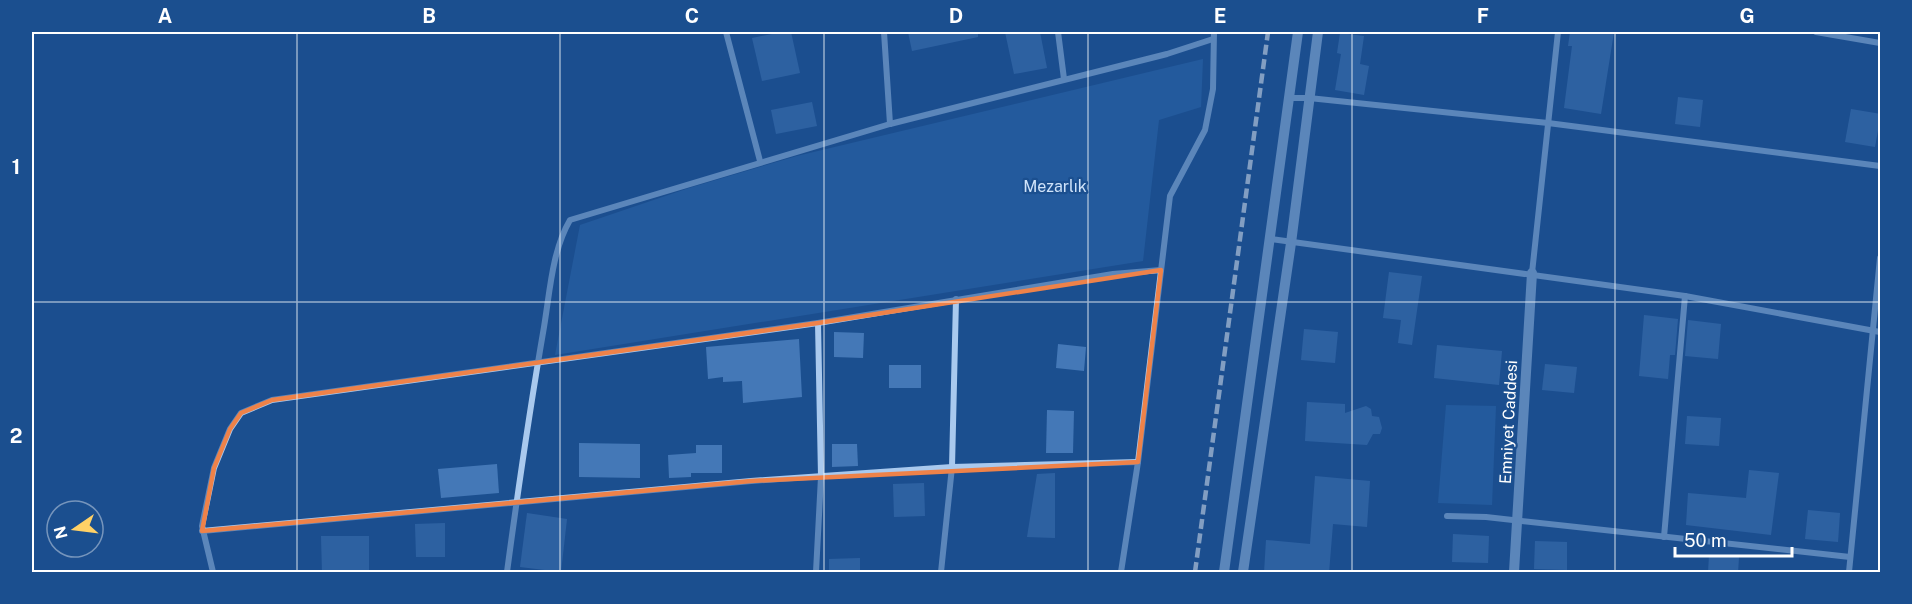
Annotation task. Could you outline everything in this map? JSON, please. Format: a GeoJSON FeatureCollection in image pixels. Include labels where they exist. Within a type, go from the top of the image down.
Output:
{"type":"FeatureCollection","features":[{"type":"Feature","properties":{"kind":"street"},"geometry":{"type":"LineString","coordinates":[[726,32],[760,161]]}},
{"type":"Feature","properties":{"kind":"street"},"geometry":{"type":"LineString","coordinates":[[884,32],[890,124]]}},
{"type":"Feature","properties":{"kind":"street"},"geometry":{"type":"LineString","coordinates":[[1058,32],[1064,79]]}},
{"type":"Feature","properties":{"kind":"street"},"geometry":{"type":"LineString","coordinates":[[1121,573],[1138,462],[1170,196],[1205,129],[1213,88],[1214,32]]}},
{"type":"Feature","properties":{"kind":"street"},"geometry":{"type":"LineString","coordinates":[[1224,573],[1298,32]]}},
{"type":"Feature","properties":{"kind":"street"},"geometry":{"type":"LineString","coordinates":[[1243,573],[1291,243],[1318,32]]}},
{"type":"Feature","properties":{"kind":"street"},"geometry":{"type":"LineString","coordinates":[[1532,273],[1558,32]]}},
{"type":"Feature","properties":{"kind":"street"},"geometry":{"type":"LineString","coordinates":[[1816,32],[1881,43]]}},
{"type":"Feature","properties":{"kind":"street"},"geometry":{"type":"LineString","coordinates":[[507,573],[537,364],[556,258],[562,234],[570,220],[760,161],[890,124],[1167,54],[1213,39]]}},
{"type":"Feature","properties":{"kind":"street"},"geometry":{"type":"LineString","coordinates":[[1290,98],[1309,98],[1548,123],[1881,166]]}},
{"type":"Feature","properties":{"kind":"street"},"geometry":{"type":"LineString","coordinates":[[1270,239],[1532,273],[1685,296],[1881,332]]}},
{"type":"Feature","properties":{"kind":"street"},"geometry":{"type":"LineString","coordinates":[[1849,573],[1871,330],[1881,258]]}},
{"type":"Feature","properties":{"kind":"street"},"geometry":{"type":"LineString","coordinates":[[213,573],[202,531],[214,468],[230,429],[241,413],[272,400],[818,323],[1113,274],[1161,270]]}},
{"type":"Feature","properties":{"kind":"street","name":"Emniyet Caddesi"},"geometry":{"type":"LineString","coordinates":[[1514,573],[1532,273]]}},
{"type":"Feature","properties":{"kind":"street"},"geometry":{"type":"LineString","coordinates":[[1664,537],[1685,296]]}},
{"type":"Feature","properties":{"kind":"street"},"geometry":{"type":"LineString","coordinates":[[941,573],[952,467],[956,299]]}},
{"type":"Feature","properties":{"kind":"street"},"geometry":{"type":"LineString","coordinates":[[816,573],[820,477],[818,323]]}},
{"type":"Feature","properties":{"kind":"street"},"geometry":{"type":"LineString","coordinates":[[202,531],[516,502],[952,467],[1138,462]]}},
{"type":"Feature","properties":{"kind":"street"},"geometry":{"type":"LineString","coordinates":[[1447,516],[1518,520],[1850,557]]}},
{"type":"Feature","properties":{"kind":"highlighted area"},"geometry":{"type":"Polygon","coordinates":[[[1161,270],[1138,462],[751,481],[202,531],[214,468],[230,429],[241,413],[272,400],[818,323],[1161,270]]]}},
{"type":"Feature","properties":{"kind":"green space","name":"Mezarlık"},"geometry":{"type":"Polygon","coordinates":[[[1203,59],[1201,107],[1159,120],[1143,261],[555,355],[580,225],[689,188],[797,156],[1203,59]]]}},
{"type":"Feature","properties":{"kind":"green space"},"geometry":{"type":"Polygon","coordinates":[[[1446,405],[1496,406],[1492,505],[1438,503],[1446,405]]]}},
{"type":"Feature","properties":{"kind":"building"},"geometry":{"type":"Polygon","coordinates":[[[791,32],[800,73],[762,81],[752,38],[791,32]]]}},
{"type":"Feature","properties":{"kind":"building"},"geometry":{"type":"Polygon","coordinates":[[[908,32],[978,32],[978,37],[912,51],[908,32]]]}},
{"type":"Feature","properties":{"kind":"building"},"geometry":{"type":"Polygon","coordinates":[[[1005,32],[1040,32],[1047,68],[1014,74],[1005,32]]]}},
{"type":"Feature","properties":{"kind":"building"},"geometry":{"type":"Polygon","coordinates":[[[1570,32],[1614,32],[1601,114],[1564,108],[1572,46],[1568,46],[1570,32]]]}},
{"type":"Feature","properties":{"kind":"building"},"geometry":{"type":"Polygon","coordinates":[[[1340,33],[1364,36],[1360,64],[1369,66],[1364,95],[1335,90],[1341,54],[1337,53],[1340,33]]]}},
{"type":"Feature","properties":{"kind":"building"},"geometry":{"type":"Polygon","coordinates":[[[1678,97],[1703,100],[1700,127],[1675,124],[1678,97]]]}},
{"type":"Feature","properties":{"kind":"building"},"geometry":{"type":"Polygon","coordinates":[[[812,102],[817,126],[776,134],[771,110],[812,102]]]}},
{"type":"Feature","properties":{"kind":"building"},"geometry":{"type":"Polygon","coordinates":[[[1851,109],[1881,114],[1875,147],[1845,142],[1851,109]]]}},
{"type":"Feature","properties":{"kind":"building"},"geometry":{"type":"Polygon","coordinates":[[[1389,272],[1422,276],[1412,345],[1398,343],[1401,320],[1383,318],[1389,272]]]}},
{"type":"Feature","properties":{"kind":"building"},"geometry":{"type":"Polygon","coordinates":[[[1644,315],[1678,319],[1675,355],[1670,355],[1668,379],[1639,376],[1644,315]]]}},
{"type":"Feature","properties":{"kind":"building"},"geometry":{"type":"Polygon","coordinates":[[[1688,320],[1721,324],[1718,359],[1685,356],[1688,320]]]}},
{"type":"Feature","properties":{"kind":"building"},"geometry":{"type":"Polygon","coordinates":[[[1304,329],[1338,332],[1335,363],[1301,360],[1304,329]]]}},
{"type":"Feature","properties":{"kind":"building"},"geometry":{"type":"Polygon","coordinates":[[[834,332],[864,333],[863,358],[834,357],[834,332]]]}},
{"type":"Feature","properties":{"kind":"building"},"geometry":{"type":"Polygon","coordinates":[[[799,339],[802,397],[743,403],[742,381],[723,382],[723,377],[708,379],[706,347],[799,339]]]}},
{"type":"Feature","properties":{"kind":"building"},"geometry":{"type":"Polygon","coordinates":[[[1058,344],[1086,347],[1084,371],[1056,368],[1058,344]]]}},
{"type":"Feature","properties":{"kind":"building"},"geometry":{"type":"Polygon","coordinates":[[[1437,345],[1502,351],[1499,385],[1434,378],[1437,345]]]}},
{"type":"Feature","properties":{"kind":"building"},"geometry":{"type":"Polygon","coordinates":[[[1545,364],[1577,367],[1574,393],[1542,390],[1545,364]]]}},
{"type":"Feature","properties":{"kind":"building"},"geometry":{"type":"Polygon","coordinates":[[[889,365],[921,365],[921,388],[889,388],[889,365]]]}},
{"type":"Feature","properties":{"kind":"building"},"geometry":{"type":"Polygon","coordinates":[[[1307,402],[1345,404],[1345,413],[1366,406],[1371,409],[1372,416],[1379,417],[1382,428],[1380,434],[1373,434],[1367,445],[1305,441],[1307,402]]]}},
{"type":"Feature","properties":{"kind":"building"},"geometry":{"type":"Polygon","coordinates":[[[1047,410],[1074,411],[1073,453],[1046,453],[1047,410]]]}},
{"type":"Feature","properties":{"kind":"building"},"geometry":{"type":"Polygon","coordinates":[[[1687,416],[1721,418],[1719,446],[1685,444],[1687,416]]]}},
{"type":"Feature","properties":{"kind":"building"},"geometry":{"type":"Polygon","coordinates":[[[579,443],[640,444],[640,478],[579,477],[579,443]]]}},
{"type":"Feature","properties":{"kind":"building"},"geometry":{"type":"Polygon","coordinates":[[[832,444],[857,444],[858,466],[832,467],[832,444]]]}},
{"type":"Feature","properties":{"kind":"building"},"geometry":{"type":"Polygon","coordinates":[[[696,445],[722,445],[722,473],[691,473],[691,477],[669,478],[668,455],[696,453],[696,445]]]}},
{"type":"Feature","properties":{"kind":"building"},"geometry":{"type":"Polygon","coordinates":[[[497,464],[499,493],[441,498],[438,469],[497,464]]]}},
{"type":"Feature","properties":{"kind":"building"},"geometry":{"type":"Polygon","coordinates":[[[1749,470],[1779,473],[1771,535],[1686,525],[1688,493],[1746,498],[1749,470]]]}},
{"type":"Feature","properties":{"kind":"building"},"geometry":{"type":"Polygon","coordinates":[[[1055,473],[1055,538],[1027,537],[1037,474],[1055,473]]]}},
{"type":"Feature","properties":{"kind":"building"},"geometry":{"type":"Polygon","coordinates":[[[1315,476],[1370,481],[1367,527],[1333,524],[1329,573],[1264,573],[1266,540],[1310,544],[1315,476]]]}},
{"type":"Feature","properties":{"kind":"building"},"geometry":{"type":"Polygon","coordinates":[[[924,483],[925,516],[894,517],[893,484],[924,483]]]}},
{"type":"Feature","properties":{"kind":"building"},"geometry":{"type":"Polygon","coordinates":[[[1808,510],[1840,513],[1838,542],[1805,539],[1808,510]]]}},
{"type":"Feature","properties":{"kind":"building"},"geometry":{"type":"Polygon","coordinates":[[[527,513],[567,519],[561,572],[520,567],[527,513]]]}},
{"type":"Feature","properties":{"kind":"building"},"geometry":{"type":"Polygon","coordinates":[[[445,523],[445,557],[416,557],[415,524],[445,523]]]}},
{"type":"Feature","properties":{"kind":"building"},"geometry":{"type":"Polygon","coordinates":[[[1453,534],[1489,536],[1488,563],[1452,562],[1453,534]]]}},
{"type":"Feature","properties":{"kind":"building"},"geometry":{"type":"Polygon","coordinates":[[[321,536],[369,536],[369,573],[322,573],[321,536]]]}},
{"type":"Feature","properties":{"kind":"building"},"geometry":{"type":"Polygon","coordinates":[[[1535,541],[1567,542],[1567,570],[1534,569],[1535,541]]]}},
{"type":"Feature","properties":{"kind":"building"},"geometry":{"type":"Polygon","coordinates":[[[1709,555],[1739,557],[1738,573],[1708,573],[1709,555]]]}},
{"type":"Feature","properties":{"kind":"building"},"geometry":{"type":"Polygon","coordinates":[[[860,558],[860,573],[829,573],[829,559],[860,558]]]}},
{"type":"Feature","properties":{"kind":"railway"},"geometry":{"type":"LineString","coordinates":[[1195,572],[1268,32]]}}]}
